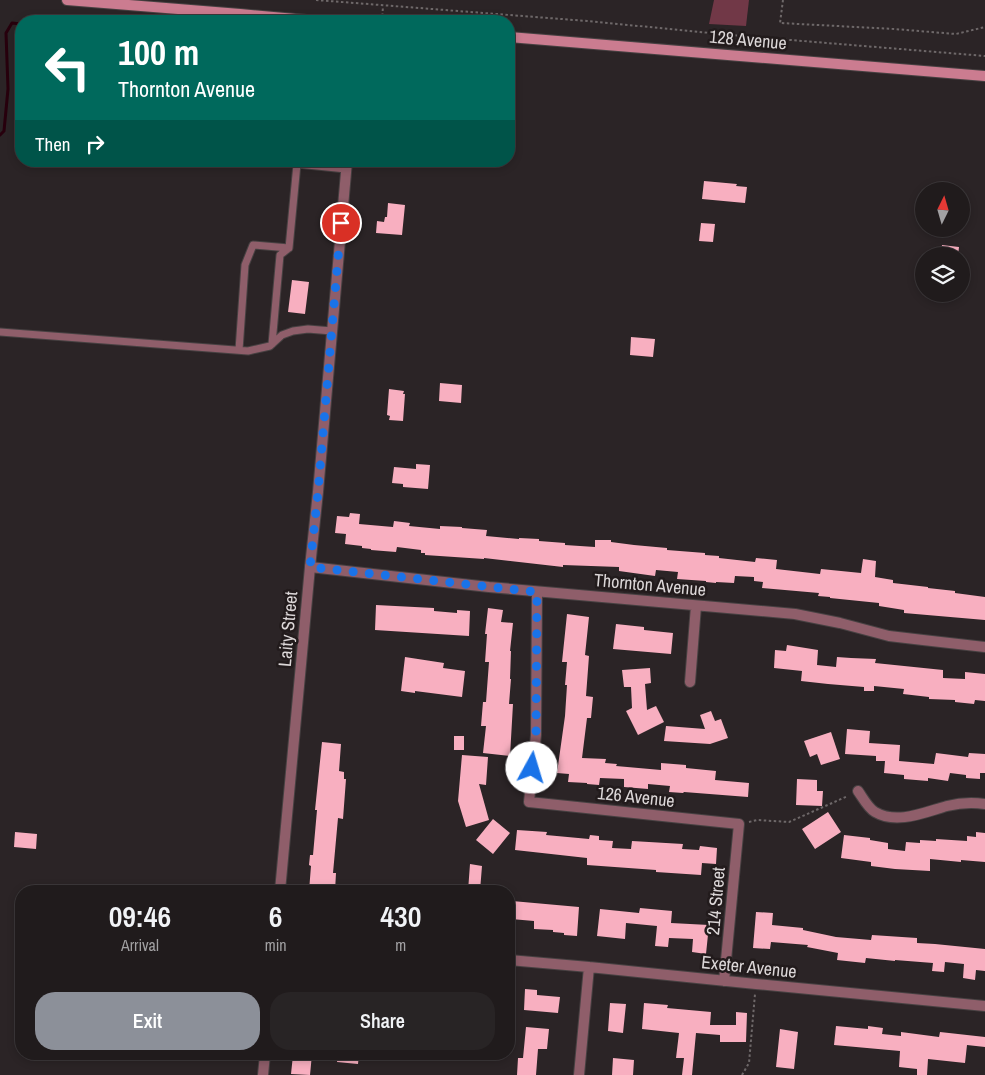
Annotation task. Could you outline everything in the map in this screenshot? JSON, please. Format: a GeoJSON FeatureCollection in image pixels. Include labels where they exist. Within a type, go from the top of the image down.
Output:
{"type":"FeatureCollection","features":[{"type":"Feature","properties":{"kind":"main road"},"geometry":{"type":"LineString","coordinates":[[67,0],[251,15]]}},
{"type":"Feature","properties":{"kind":"main road","name":"128 Avenue"},"geometry":{"type":"LineString","coordinates":[[515,37],[985,76]]}},
{"type":"Feature","properties":{"kind":"street","name":"Laity Street"},"geometry":{"type":"LineString","coordinates":[[281,885],[318,492],[346,167]]}},
{"type":"Feature","properties":{"kind":"street","name":"Thornton Avenue"},"geometry":{"type":"LineString","coordinates":[[310,567],[537,592],[795,614],[890,636],[985,647]]}},
{"type":"Feature","properties":{"kind":"street","name":"126 Avenue"},"geometry":{"type":"LineString","coordinates":[[537,592],[536,735],[529,802],[739,824]]}},
{"type":"Feature","properties":{"kind":"street"},"geometry":{"type":"LineString","coordinates":[[690,682],[696,606]]}},
{"type":"Feature","properties":{"kind":"street"},"geometry":{"type":"LineString","coordinates":[[858,791],[873,810],[883,815],[898,817],[918,815],[957,804],[985,804]]}},
{"type":"Feature","properties":{"kind":"street","name":"214 Street"},"geometry":{"type":"LineString","coordinates":[[724,981],[739,824]]}},
{"type":"Feature","properties":{"kind":"street","name":"Exeter Avenue"},"geometry":{"type":"LineString","coordinates":[[515,961],[985,1006]]}},
{"type":"Feature","properties":{"kind":"street"},"geometry":{"type":"LineString","coordinates":[[579,1075],[589,967]]}},
{"type":"Feature","properties":{"kind":"street"},"geometry":{"type":"LineString","coordinates":[[262,1075],[264,1060]]}},
{"type":"Feature","properties":{"kind":"lane"},"geometry":{"type":"LineString","coordinates":[[272,344],[280,255],[288,248],[297,167]]}},
{"type":"Feature","properties":{"kind":"lane"},"geometry":{"type":"LineString","coordinates":[[238,350],[245,265],[253,245],[288,248]]}},
{"type":"Feature","properties":{"kind":"lane"},"geometry":{"type":"LineString","coordinates":[[0,332],[248,351],[270,346],[282,335],[293,330],[332,331]]}},
{"type":"Feature","properties":{"kind":"path"},"geometry":{"type":"LineString","coordinates":[[316,0],[505,15]]}},
{"type":"Feature","properties":{"kind":"path"},"geometry":{"type":"LineString","coordinates":[[783,0],[780,23],[956,34],[985,27]]}},
{"type":"Feature","properties":{"kind":"path"},"geometry":{"type":"LineString","coordinates":[[382,15],[383,6]]}},
{"type":"Feature","properties":{"kind":"path"},"geometry":{"type":"LineString","coordinates":[[515,16],[985,56]]}},
{"type":"Feature","properties":{"kind":"path"},"geometry":{"type":"LineString","coordinates":[[739,824],[757,820],[789,822],[858,791]]}},
{"type":"Feature","properties":{"kind":"path"},"geometry":{"type":"LineString","coordinates":[[742,1075],[748,1063],[756,984]]}},
{"type":"Feature","properties":{"kind":"shaded area"},"geometry":{"type":"Polygon","coordinates":[[[714,0],[749,0],[746,26],[709,24],[714,0]]]}},
{"type":"Feature","properties":{"kind":"building"},"geometry":{"type":"Polygon","coordinates":[[[704,181],[737,184],[736,186],[747,187],[745,203],[702,199],[704,181]]]}},
{"type":"Feature","properties":{"kind":"building"},"geometry":{"type":"Polygon","coordinates":[[[388,203],[405,205],[402,235],[376,233],[377,221],[384,222],[385,217],[387,217],[388,203]]]}},
{"type":"Feature","properties":{"kind":"building"},"geometry":{"type":"Polygon","coordinates":[[[701,223],[715,224],[713,242],[699,241],[701,223]]]}},
{"type":"Feature","properties":{"kind":"building"},"geometry":{"type":"Polygon","coordinates":[[[942,245],[959,247],[942,247],[942,245]]]}},
{"type":"Feature","properties":{"kind":"building"},"geometry":{"type":"Polygon","coordinates":[[[292,280],[309,282],[305,314],[288,312],[292,280]]]}},
{"type":"Feature","properties":{"kind":"building"},"geometry":{"type":"Polygon","coordinates":[[[631,337],[655,339],[653,357],[630,355],[631,337]]]}},
{"type":"Feature","properties":{"kind":"building"},"geometry":{"type":"Polygon","coordinates":[[[440,383],[462,385],[461,403],[439,401],[440,383]]]}},
{"type":"Feature","properties":{"kind":"building"},"geometry":{"type":"Polygon","coordinates":[[[389,389],[404,391],[403,421],[389,420],[390,416],[387,415],[389,389]]]}},
{"type":"Feature","properties":{"kind":"building"},"geometry":{"type":"Polygon","coordinates":[[[416,464],[430,465],[428,489],[403,487],[403,484],[392,483],[394,467],[416,469],[416,464]]]}},
{"type":"Feature","properties":{"kind":"building"},"geometry":{"type":"Polygon","coordinates":[[[350,513],[360,514],[359,524],[393,527],[394,521],[410,523],[409,526],[440,529],[440,526],[462,527],[487,530],[486,536],[539,539],[539,541],[565,543],[565,545],[595,547],[595,540],[611,540],[611,542],[667,548],[667,550],[705,553],[705,555],[719,556],[719,558],[755,562],[756,558],[777,560],[776,569],[820,574],[821,569],[861,573],[863,559],[876,561],[875,577],[893,580],[893,583],[985,597],[985,620],[904,613],[904,610],[879,606],[879,603],[818,596],[819,593],[762,588],[763,582],[754,581],[754,577],[735,576],[734,583],[716,583],[677,579],[678,572],[656,570],[655,576],[619,571],[619,567],[563,565],[563,567],[484,558],[425,555],[425,553],[421,553],[421,550],[397,547],[396,552],[371,550],[362,548],[362,546],[345,544],[346,534],[335,533],[337,516],[349,517],[350,513]]]}},
{"type":"Feature","properties":{"kind":"building"},"geometry":{"type":"Polygon","coordinates":[[[376,605],[434,608],[434,611],[457,613],[457,610],[470,611],[469,636],[375,630],[376,605]]]}},
{"type":"Feature","properties":{"kind":"building"},"geometry":{"type":"Polygon","coordinates":[[[488,608],[503,610],[501,622],[513,623],[510,651],[511,679],[509,704],[513,704],[510,756],[483,753],[486,726],[481,726],[483,702],[486,702],[489,662],[485,662],[487,634],[485,634],[488,608]]]}},
{"type":"Feature","properties":{"kind":"building"},"geometry":{"type":"Polygon","coordinates":[[[567,614],[589,617],[585,655],[589,656],[586,696],[593,697],[591,718],[587,718],[582,758],[606,759],[605,763],[617,764],[616,766],[661,770],[661,763],[686,765],[686,768],[716,771],[715,780],[749,783],[748,797],[669,792],[670,786],[648,784],[648,789],[624,787],[624,779],[600,778],[599,785],[568,782],[569,774],[557,773],[565,716],[567,685],[565,685],[567,662],[562,662],[567,614]]]}},
{"type":"Feature","properties":{"kind":"building"},"geometry":{"type":"Polygon","coordinates":[[[616,624],[644,627],[644,630],[673,633],[671,654],[613,649],[616,624]]]}},
{"type":"Feature","properties":{"kind":"building"},"geometry":{"type":"Polygon","coordinates":[[[787,645],[818,650],[817,665],[836,667],[837,657],[876,659],[875,663],[943,670],[943,678],[965,679],[965,672],[985,674],[985,701],[975,700],[974,704],[955,702],[955,700],[929,699],[929,697],[903,694],[904,689],[874,686],[874,691],[864,691],[864,687],[801,681],[802,671],[774,668],[775,650],[786,651],[787,645]]]}},
{"type":"Feature","properties":{"kind":"building"},"geometry":{"type":"Polygon","coordinates":[[[405,657],[444,663],[443,668],[465,671],[462,697],[401,691],[405,657]]]}},
{"type":"Feature","properties":{"kind":"building"},"geometry":{"type":"Polygon","coordinates":[[[650,668],[651,683],[645,684],[647,710],[656,706],[664,722],[638,735],[626,711],[632,708],[631,687],[624,687],[622,670],[650,668]]]}},
{"type":"Feature","properties":{"kind":"building"},"geometry":{"type":"Polygon","coordinates":[[[711,711],[715,721],[721,719],[728,738],[710,744],[664,741],[666,726],[705,729],[700,715],[711,711]]]}},
{"type":"Feature","properties":{"kind":"building"},"geometry":{"type":"Polygon","coordinates":[[[847,729],[870,731],[869,743],[900,745],[899,761],[934,764],[936,753],[968,757],[969,753],[985,754],[985,773],[980,773],[980,779],[966,778],[966,775],[950,773],[948,781],[928,778],[928,781],[904,779],[904,775],[884,773],[885,761],[876,761],[876,756],[845,754],[847,729]]]}},
{"type":"Feature","properties":{"kind":"building"},"geometry":{"type":"Polygon","coordinates":[[[831,732],[840,759],[821,765],[817,754],[810,757],[804,741],[831,732]]]}},
{"type":"Feature","properties":{"kind":"building"},"geometry":{"type":"Polygon","coordinates":[[[454,736],[464,736],[464,750],[454,750],[454,736]]]}},
{"type":"Feature","properties":{"kind":"building"},"geometry":{"type":"Polygon","coordinates":[[[322,742],[341,744],[339,771],[344,772],[344,779],[346,779],[343,819],[338,818],[333,873],[336,873],[335,885],[309,885],[310,855],[313,855],[317,810],[315,810],[322,742]]]}},
{"type":"Feature","properties":{"kind":"building"},"geometry":{"type":"Polygon","coordinates":[[[462,755],[488,757],[486,785],[479,784],[489,820],[466,827],[458,801],[462,755]]]}},
{"type":"Feature","properties":{"kind":"building"},"geometry":{"type":"Polygon","coordinates":[[[797,779],[817,780],[817,791],[823,791],[822,806],[796,805],[797,779]]]}},
{"type":"Feature","properties":{"kind":"building"},"geometry":{"type":"Polygon","coordinates":[[[828,812],[841,832],[815,849],[802,829],[828,812]]]}},
{"type":"Feature","properties":{"kind":"building"},"geometry":{"type":"Polygon","coordinates":[[[493,819],[510,833],[493,854],[476,840],[493,819]]]}},
{"type":"Feature","properties":{"kind":"building"},"geometry":{"type":"Polygon","coordinates":[[[517,830],[547,832],[546,835],[589,839],[590,835],[599,836],[599,840],[613,841],[612,848],[631,849],[632,841],[683,844],[682,849],[699,850],[700,846],[717,848],[716,864],[702,863],[701,875],[587,865],[587,858],[515,850],[517,830]]]}},
{"type":"Feature","properties":{"kind":"building"},"geometry":{"type":"Polygon","coordinates":[[[15,832],[37,834],[36,849],[14,847],[15,832]]]}},
{"type":"Feature","properties":{"kind":"building"},"geometry":{"type":"Polygon","coordinates":[[[976,832],[985,833],[985,862],[930,859],[930,871],[871,866],[871,862],[841,858],[844,835],[870,838],[870,840],[888,843],[888,849],[905,851],[906,842],[920,843],[920,840],[936,841],[936,839],[967,841],[967,836],[976,837],[976,832]]]}},
{"type":"Feature","properties":{"kind":"building"},"geometry":{"type":"Polygon","coordinates":[[[470,864],[482,866],[480,885],[468,885],[470,864]]]}},
{"type":"Feature","properties":{"kind":"building"},"geometry":{"type":"Polygon","coordinates":[[[515,901],[579,907],[577,936],[564,935],[564,933],[553,932],[553,930],[534,929],[534,921],[515,919],[515,901]]]}},
{"type":"Feature","properties":{"kind":"building"},"geometry":{"type":"Polygon","coordinates":[[[640,908],[672,911],[671,923],[709,925],[706,954],[692,952],[693,939],[669,938],[668,947],[655,946],[657,926],[626,923],[625,939],[597,936],[600,909],[639,913],[640,908]]]}},
{"type":"Feature","properties":{"kind":"building"},"geometry":{"type":"Polygon","coordinates":[[[756,912],[773,913],[772,925],[803,928],[803,930],[836,937],[871,940],[872,935],[917,938],[917,943],[985,949],[985,971],[976,970],[975,980],[963,978],[964,964],[945,962],[944,972],[932,971],[933,963],[866,958],[865,963],[837,960],[838,953],[807,947],[808,945],[771,942],[770,949],[753,948],[756,912]]]}},
{"type":"Feature","properties":{"kind":"building"},"geometry":{"type":"Polygon","coordinates":[[[525,989],[537,990],[537,995],[560,997],[558,1013],[524,1010],[525,989]]]}},
{"type":"Feature","properties":{"kind":"building"},"geometry":{"type":"Polygon","coordinates":[[[610,1003],[626,1004],[623,1033],[608,1031],[610,1003]]]}},
{"type":"Feature","properties":{"kind":"building"},"geometry":{"type":"Polygon","coordinates":[[[644,1003],[668,1005],[667,1008],[711,1012],[710,1025],[736,1025],[736,1012],[747,1013],[746,1042],[720,1042],[720,1035],[696,1033],[692,1075],[682,1075],[684,1058],[676,1058],[679,1033],[642,1029],[644,1003]]]}},
{"type":"Feature","properties":{"kind":"building"},"geometry":{"type":"Polygon","coordinates":[[[836,1026],[868,1029],[868,1026],[883,1028],[882,1034],[901,1036],[901,1032],[939,1037],[940,1032],[985,1037],[985,1047],[967,1045],[965,1063],[928,1059],[927,1075],[917,1075],[917,1069],[899,1067],[900,1051],[834,1045],[836,1026]]]}},
{"type":"Feature","properties":{"kind":"building"},"geometry":{"type":"Polygon","coordinates":[[[526,1027],[549,1029],[547,1049],[538,1049],[536,1075],[517,1075],[518,1058],[523,1058],[526,1027]]]}},
{"type":"Feature","properties":{"kind":"building"},"geometry":{"type":"Polygon","coordinates":[[[780,1029],[798,1032],[794,1069],[776,1067],[780,1029]]]}},
{"type":"Feature","properties":{"kind":"building"},"geometry":{"type":"Polygon","coordinates":[[[613,1058],[634,1060],[633,1075],[612,1075],[613,1058]]]}},
{"type":"Feature","properties":{"kind":"building"},"geometry":{"type":"Polygon","coordinates":[[[292,1060],[311,1060],[310,1075],[291,1074],[292,1060]]]}},
{"type":"Feature","properties":{"kind":"building"},"geometry":{"type":"Polygon","coordinates":[[[337,1060],[358,1060],[358,1064],[337,1062],[337,1060]]]}},
{"type":"Feature","properties":{"kind":"waterway"},"geometry":{"type":"LineString","coordinates":[[0,135],[4,131],[8,89],[6,33],[12,23],[15,23]]}},
{"type":"Feature","properties":{"kind":"route"},"geometry":{"type":"LineString","coordinates":[[341,223],[310,567],[537,592],[536,735],[532,768]]}}]}
